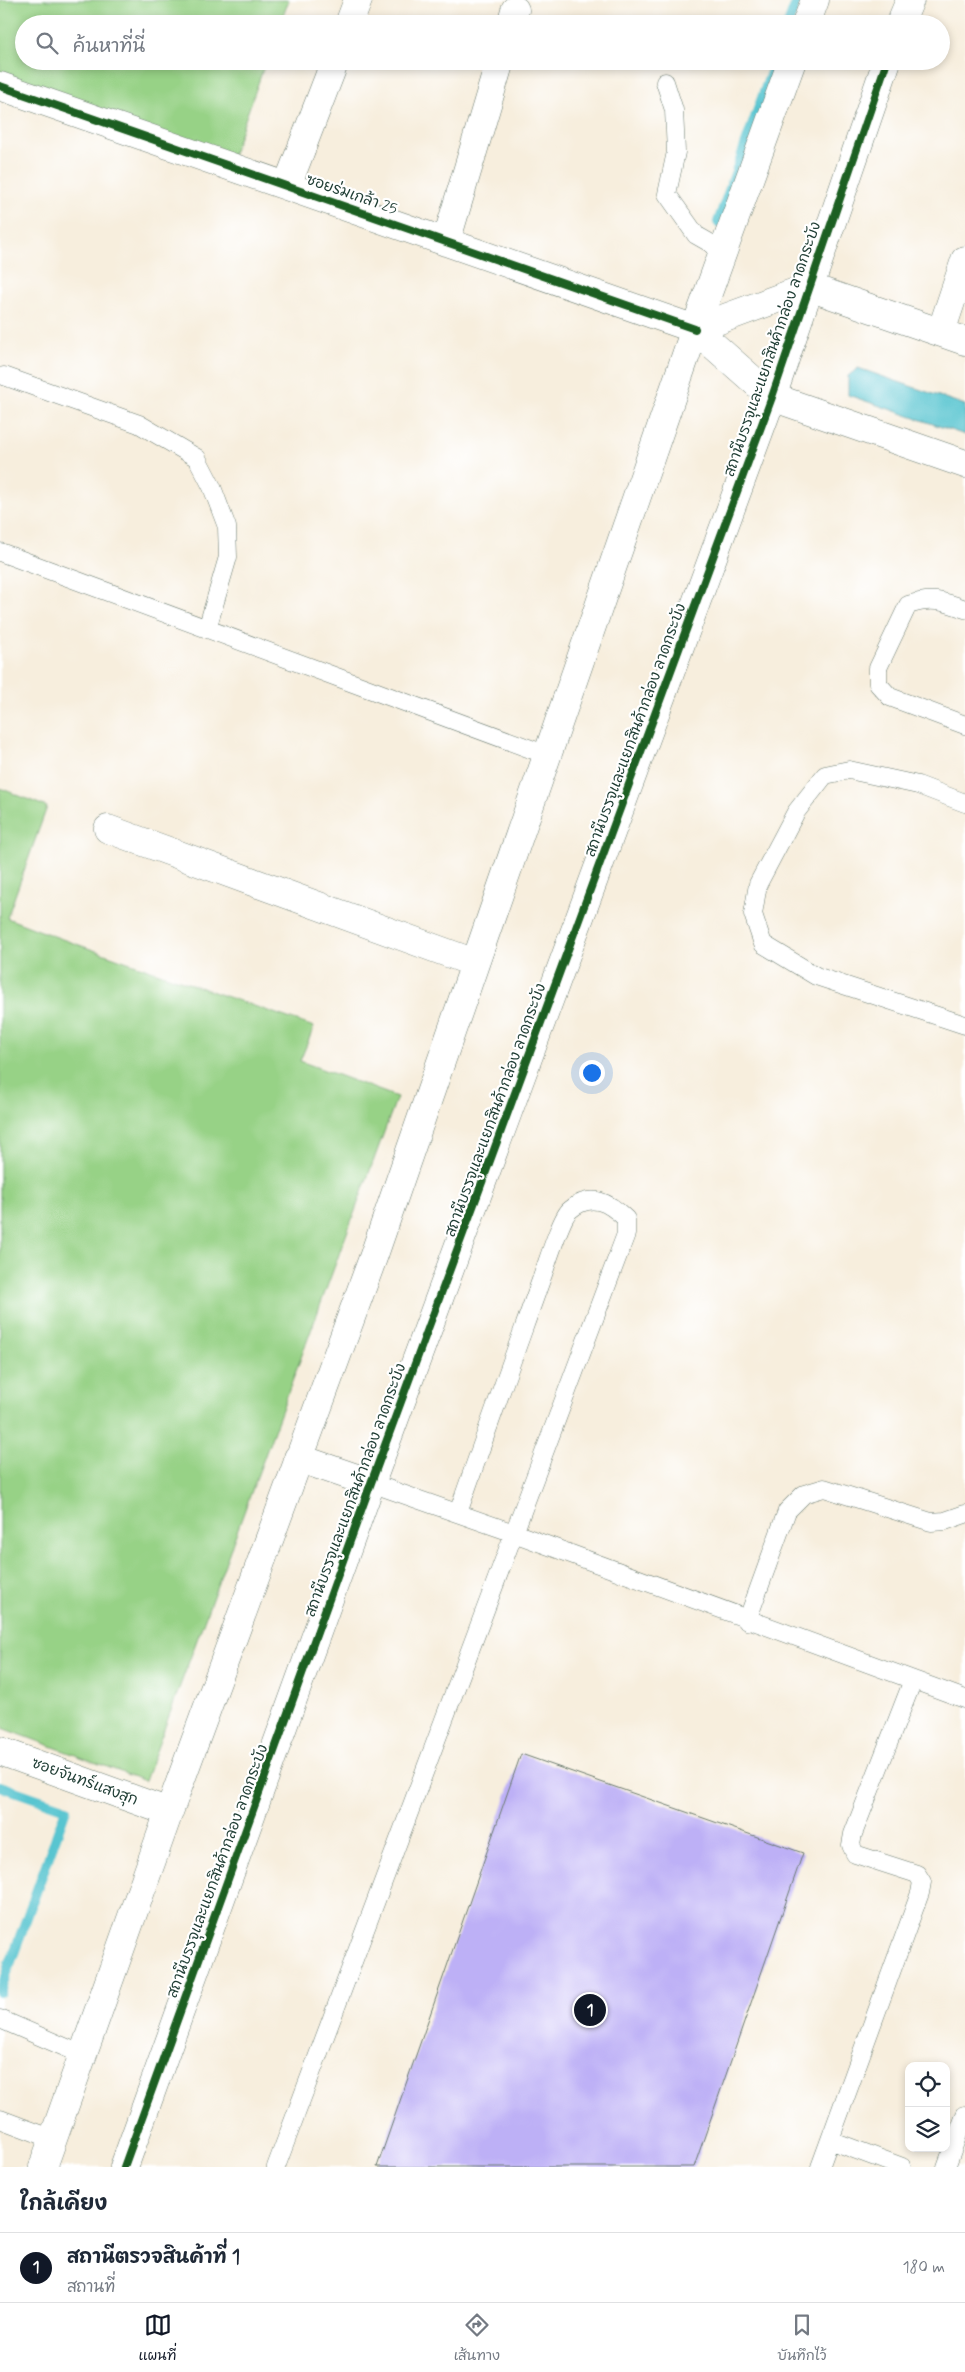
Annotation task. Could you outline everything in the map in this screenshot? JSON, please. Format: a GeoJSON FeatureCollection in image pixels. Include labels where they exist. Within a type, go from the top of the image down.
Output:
{"type":"FeatureCollection","features":[{"type":"Feature","properties":{"kind":"street"},"geometry":{"type":"LineString","coordinates":[[352,15],[358,0]]}},
{"type":"Feature","properties":{"kind":"street"},"geometry":{"type":"LineString","coordinates":[[809,15],[815,0]]}},
{"type":"Feature","properties":{"kind":"street"},"geometry":{"type":"LineString","coordinates":[[904,15],[910,0]]}},
{"type":"Feature","properties":{"kind":"street"},"geometry":{"type":"LineString","coordinates":[[287,186],[332,70]]}},
{"type":"Feature","properties":{"kind":"street"},"geometry":{"type":"LineString","coordinates":[[446,242],[497,70]]}},
{"type":"Feature","properties":{"kind":"street"},"geometry":{"type":"LineString","coordinates":[[42,2167],[298,1458],[374,1255],[696,329],[789,70]]}},
{"type":"Feature","properties":{"kind":"street","name":"สถานีบรรจุและแยกสินค้ากล่อง ลาดกระบัง"},"geometry":{"type":"LineString","coordinates":[[124,2167],[371,1483],[772,397],[884,70]]}},
{"type":"Feature","properties":{"kind":"street","name":"ซอยร่มเกล้า 25"},"geometry":{"type":"LineString","coordinates":[[0,86],[696,329]]}},
{"type":"Feature","properties":{"kind":"street"},"geometry":{"type":"LineString","coordinates":[[953,336],[965,260]]}},
{"type":"Feature","properties":{"kind":"street","name":"สถานีบรรจุและแยกสินค้ากล่อง ลาดกระบัง"},"geometry":{"type":"LineString","coordinates":[[953,336],[809,287],[696,329],[772,397],[965,464]]}},
{"type":"Feature","properties":{"kind":"street"},"geometry":{"type":"LineString","coordinates":[[108,828],[475,962]]}},
{"type":"Feature","properties":{"kind":"street"},"geometry":{"type":"LineString","coordinates":[[298,1458],[371,1483]]}},
{"type":"Feature","properties":{"kind":"street","name":"ซอยจันทร์แสงสุก"},"geometry":{"type":"LineString","coordinates":[[0,1751],[170,1812]]}},
{"type":"Feature","properties":{"kind":"lane"},"geometry":{"type":"LineString","coordinates":[[666,82],[674,110],[676,152],[668,194],[696,235],[724,252]]}},
{"type":"Feature","properties":{"kind":"lane"},"geometry":{"type":"LineString","coordinates":[[4,376],[139,424],[197,458],[212,487],[227,527],[228,557],[207,629]]}},
{"type":"Feature","properties":{"kind":"lane"},"geometry":{"type":"LineString","coordinates":[[0,552],[547,755]]}},
{"type":"Feature","properties":{"kind":"lane"},"geometry":{"type":"LineString","coordinates":[[965,609],[950,603],[925,599],[908,605],[878,668],[878,684],[890,697],[965,725]]}},
{"type":"Feature","properties":{"kind":"lane"},"geometry":{"type":"LineString","coordinates":[[965,804],[918,785],[849,770],[825,774],[796,812],[758,884],[753,914],[763,944],[816,976],[965,1025]]}},
{"type":"Feature","properties":{"kind":"lane"},"geometry":{"type":"LineString","coordinates":[[276,2167],[626,1234],[626,1219],[612,1206],[591,1200],[581,1202],[568,1211],[550,1255],[458,1513]]}},
{"type":"Feature","properties":{"kind":"lane"},"geometry":{"type":"LineString","coordinates":[[371,1483],[514,1533],[747,1621],[965,1699]]}},
{"type":"Feature","properties":{"kind":"lane"},"geometry":{"type":"LineString","coordinates":[[747,1621],[787,1511],[804,1494],[824,1488],[931,1522],[945,1521],[965,1514]]}},
{"type":"Feature","properties":{"kind":"lane"},"geometry":{"type":"LineString","coordinates":[[820,2167],[921,1888],[922,1882],[917,1874],[856,1854],[851,1845],[853,1834],[913,1680]]}},
{"type":"Feature","properties":{"kind":"lane"},"geometry":{"type":"LineString","coordinates":[[0,2020],[83,2055]]}},
{"type":"Feature","properties":{"kind":"lane"},"geometry":{"type":"LineString","coordinates":[[946,2167],[965,2115]]}},
{"type":"Feature","properties":{"kind":"lane"},"geometry":{"type":"LineString","coordinates":[[0,2120],[53,2139]]}},
{"type":"Feature","properties":{"kind":"lane"},"geometry":{"type":"LineString","coordinates":[[830,2140],[902,2167]]}},
{"type":"Feature","properties":{"kind":"green space"},"geometry":{"type":"Polygon","coordinates":[[[0,0],[289,0],[283,15],[15,15],[15,70],[263,70],[230,162],[0,80],[0,0]]]}},
{"type":"Feature","properties":{"kind":"green space"},"geometry":{"type":"Polygon","coordinates":[[[0,788],[47,807],[7,918],[314,1027],[300,1061],[397,1097],[145,1781],[0,1727],[0,788]]]}},
{"type":"Feature","properties":{"kind":"water"},"geometry":{"type":"Polygon","coordinates":[[[858,368],[965,405],[965,435],[848,395],[848,376],[858,368]]]}},
{"type":"Feature","properties":{"kind":"building"},"geometry":{"type":"Polygon","coordinates":[[[521,1754],[803,1853],[694,2167],[377,2167],[521,1754]]]}},
{"type":"Feature","properties":{"kind":"waterway"},"geometry":{"type":"LineString","coordinates":[[791,15],[797,0]]}},
{"type":"Feature","properties":{"kind":"waterway"},"geometry":{"type":"LineString","coordinates":[[718,222],[772,70]]}},
{"type":"Feature","properties":{"kind":"waterway"},"geometry":{"type":"LineString","coordinates":[[0,1786],[66,1809],[0,1992]]}},
{"type":"Feature","properties":{"kind":"cycle path"},"geometry":{"type":"LineString","coordinates":[[124,2167],[371,1483],[772,397],[884,70]]}},
{"type":"Feature","properties":{"kind":"cycle path"},"geometry":{"type":"LineString","coordinates":[[0,86],[695,329]]}},
{"type":"Feature","properties":{"kind":"place","name":"สถานีตรวจสินค้าที่ 1"},"geometry":{"type":"Point","coordinates":[590,2010]}}]}
